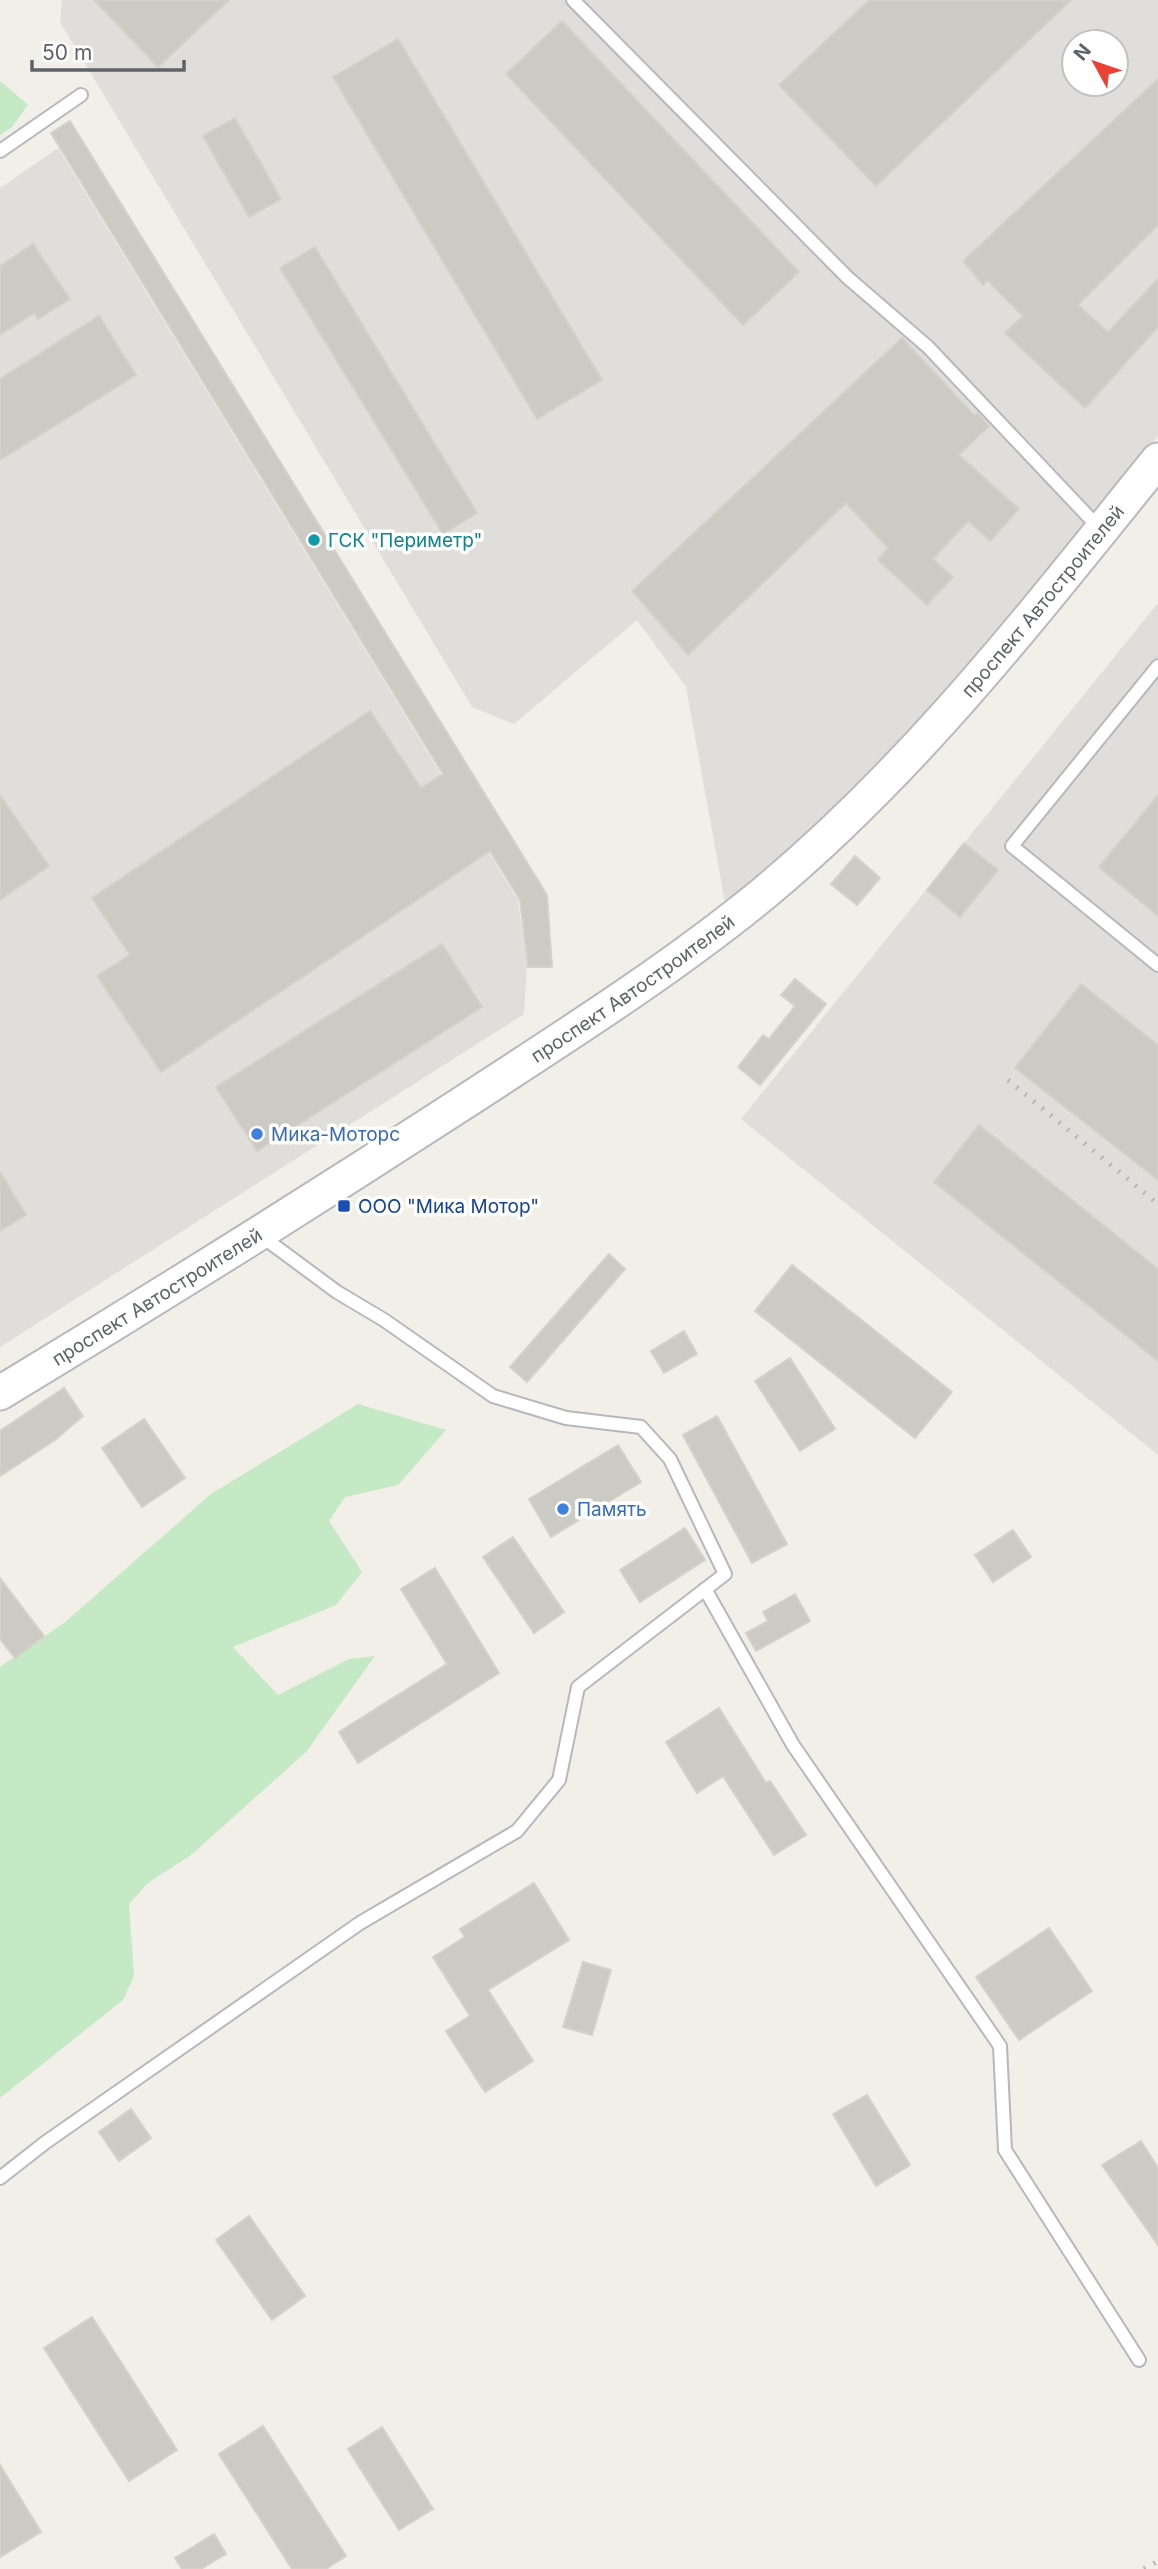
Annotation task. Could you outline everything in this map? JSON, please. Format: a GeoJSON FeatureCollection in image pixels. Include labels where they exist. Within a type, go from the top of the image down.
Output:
{"type":"FeatureCollection","features":[{"type":"Feature","properties":{"kind":"main road","name":"проспект Автостроителей"},"geometry":{"type":"LineString","coordinates":[[0,1393],[260,1235],[643,984],[763,894],[917,750],[955,709],[1158,460]]}},
{"type":"Feature","properties":{"kind":"lane"},"geometry":{"type":"LineString","coordinates":[[573,0],[847,277],[928,347],[1101,530]]}},
{"type":"Feature","properties":{"kind":"lane"},"geometry":{"type":"LineString","coordinates":[[0,151],[81,95]]}},
{"type":"Feature","properties":{"kind":"lane"},"geometry":{"type":"LineString","coordinates":[[1158,666],[1012,846],[1158,965]]}},
{"type":"Feature","properties":{"kind":"lane"},"geometry":{"type":"LineString","coordinates":[[0,2178],[46,2142],[360,1923],[517,1830],[559,1780],[578,1687],[725,1574],[670,1459],[641,1427],[566,1418],[493,1396],[384,1320],[337,1292],[260,1235]]}},
{"type":"Feature","properties":{"kind":"lane"},"geometry":{"type":"LineString","coordinates":[[705,1589],[793,1745],[1000,2046],[1004,2150],[1139,2360]]}},
{"type":"Feature","properties":{"kind":"shaded area"},"geometry":{"type":"Polygon","coordinates":[[[62,0],[1158,0],[1158,436],[928,722],[726,908],[686,687],[637,620],[514,724],[472,707],[60,22],[62,0]]]}},
{"type":"Feature","properties":{"kind":"shaded area"},"geometry":{"type":"Polygon","coordinates":[[[58,148],[518,900],[527,967],[524,1014],[0,1347],[0,188],[58,148]]]}},
{"type":"Feature","properties":{"kind":"shaded area"},"geometry":{"type":"Polygon","coordinates":[[[1158,603],[1158,1455],[741,1119],[1158,603]]]}},
{"type":"Feature","properties":{"kind":"green space"},"geometry":{"type":"Polygon","coordinates":[[[0,81],[28,105],[11,128],[0,135],[0,81]]]}},
{"type":"Feature","properties":{"kind":"green space"},"geometry":{"type":"Polygon","coordinates":[[[358,1404],[446,1430],[398,1485],[345,1497],[329,1521],[362,1572],[336,1605],[233,1647],[278,1695],[349,1659],[375,1656],[306,1752],[191,1855],[148,1883],[129,1904],[134,1976],[123,2000],[0,2098],[0,1667],[64,1623],[211,1494],[358,1404]]]}},
{"type":"Feature","properties":{"kind":"building"},"geometry":{"type":"Polygon","coordinates":[[[94,0],[229,0],[158,67],[94,0]]]}},
{"type":"Feature","properties":{"kind":"building"},"geometry":{"type":"Polygon","coordinates":[[[869,0],[1071,0],[876,186],[779,85],[869,0]]]}},
{"type":"Feature","properties":{"kind":"building"},"geometry":{"type":"Polygon","coordinates":[[[562,21],[799,272],[743,325],[506,74],[562,21]]]}},
{"type":"Feature","properties":{"kind":"building"},"geometry":{"type":"Polygon","coordinates":[[[398,39],[602,380],[537,419],[333,77],[398,39]]]}},
{"type":"Feature","properties":{"kind":"building"},"geometry":{"type":"Polygon","coordinates":[[[1158,79],[1158,225],[1078,305],[1108,332],[1158,279],[1158,327],[1085,408],[1005,333],[1023,316],[987,280],[983,285],[963,261],[1158,79]]]}},
{"type":"Feature","properties":{"kind":"building"},"geometry":{"type":"Polygon","coordinates":[[[235,118],[281,199],[249,217],[203,136],[235,118]]]}},
{"type":"Feature","properties":{"kind":"building"},"geometry":{"type":"Polygon","coordinates":[[[70,121],[547,895],[552,967],[528,967],[520,900],[490,851],[161,1072],[97,976],[130,955],[92,898],[370,711],[421,788],[443,774],[51,133],[70,121]]]}},
{"type":"Feature","properties":{"kind":"building"},"geometry":{"type":"Polygon","coordinates":[[[33,244],[70,299],[38,319],[34,313],[0,335],[0,266],[33,244]]]}},
{"type":"Feature","properties":{"kind":"building"},"geometry":{"type":"Polygon","coordinates":[[[315,247],[477,513],[443,534],[280,268],[315,247]]]}},
{"type":"Feature","properties":{"kind":"building"},"geometry":{"type":"Polygon","coordinates":[[[99,316],[136,375],[0,460],[0,379],[99,316]]]}},
{"type":"Feature","properties":{"kind":"building"},"geometry":{"type":"Polygon","coordinates":[[[902,338],[975,416],[977,413],[989,426],[959,455],[1019,509],[990,541],[968,521],[933,559],[953,577],[927,605],[878,560],[888,548],[846,503],[688,655],[632,591],[902,338]]]}},
{"type":"Feature","properties":{"kind":"building"},"geometry":{"type":"Polygon","coordinates":[[[0,795],[49,866],[0,900],[0,795]]]}},
{"type":"Feature","properties":{"kind":"building"},"geometry":{"type":"Polygon","coordinates":[[[1158,795],[1158,916],[1099,867],[1158,795]]]}},
{"type":"Feature","properties":{"kind":"building"},"geometry":{"type":"Polygon","coordinates":[[[964,843],[998,870],[960,917],[927,890],[964,843]]]}},
{"type":"Feature","properties":{"kind":"building"},"geometry":{"type":"Polygon","coordinates":[[[855,856],[880,878],[857,905],[831,884],[855,856]]]}},
{"type":"Feature","properties":{"kind":"building"},"geometry":{"type":"Polygon","coordinates":[[[442,944],[482,1007],[257,1151],[216,1087],[442,944]]]}},
{"type":"Feature","properties":{"kind":"building"},"geometry":{"type":"Polygon","coordinates":[[[795,979],[826,1004],[760,1085],[738,1067],[763,1035],[769,1039],[795,1006],[781,995],[795,979]]]}},
{"type":"Feature","properties":{"kind":"building"},"geometry":{"type":"Polygon","coordinates":[[[1081,984],[1158,1045],[1158,1180],[1015,1068],[1081,984]]]}},
{"type":"Feature","properties":{"kind":"building"},"geometry":{"type":"Polygon","coordinates":[[[979,1125],[1158,1269],[1158,1361],[934,1182],[979,1125]]]}},
{"type":"Feature","properties":{"kind":"building"},"geometry":{"type":"Polygon","coordinates":[[[0,1172],[26,1215],[0,1231],[0,1172]]]}},
{"type":"Feature","properties":{"kind":"building"},"geometry":{"type":"Polygon","coordinates":[[[609,1254],[625,1269],[527,1382],[510,1367],[609,1254]]]}},
{"type":"Feature","properties":{"kind":"building"},"geometry":{"type":"Polygon","coordinates":[[[792,1265],[952,1392],[915,1438],[755,1311],[792,1265]]]}},
{"type":"Feature","properties":{"kind":"building"},"geometry":{"type":"Polygon","coordinates":[[[684,1331],[697,1354],[664,1373],[651,1351],[684,1331]]]}},
{"type":"Feature","properties":{"kind":"building"},"geometry":{"type":"Polygon","coordinates":[[[790,1358],[835,1429],[800,1451],[755,1381],[790,1358]]]}},
{"type":"Feature","properties":{"kind":"building"},"geometry":{"type":"Polygon","coordinates":[[[64,1388],[83,1416],[55,1440],[0,1476],[0,1431],[64,1388]]]}},
{"type":"Feature","properties":{"kind":"building"},"geometry":{"type":"Polygon","coordinates":[[[717,1416],[787,1544],[752,1563],[683,1435],[717,1416]]]}},
{"type":"Feature","properties":{"kind":"building"},"geometry":{"type":"Polygon","coordinates":[[[144,1419],[185,1478],[142,1507],[102,1448],[144,1419]]]}},
{"type":"Feature","properties":{"kind":"building"},"geometry":{"type":"Polygon","coordinates":[[[618,1445],[641,1482],[551,1537],[529,1499],[618,1445]]]}},
{"type":"Feature","properties":{"kind":"building"},"geometry":{"type":"Polygon","coordinates":[[[685,1528],[705,1560],[640,1602],[620,1570],[685,1528]]]}},
{"type":"Feature","properties":{"kind":"building"},"geometry":{"type":"Polygon","coordinates":[[[1013,1530],[1031,1557],[993,1582],[975,1555],[1013,1530]]]}},
{"type":"Feature","properties":{"kind":"building"},"geometry":{"type":"Polygon","coordinates":[[[513,1537],[564,1612],[534,1633],[483,1557],[513,1537]]]}},
{"type":"Feature","properties":{"kind":"building"},"geometry":{"type":"Polygon","coordinates":[[[435,1568],[499,1673],[358,1763],[339,1732],[447,1664],[401,1589],[435,1568]]]}},
{"type":"Feature","properties":{"kind":"building"},"geometry":{"type":"Polygon","coordinates":[[[0,1578],[44,1636],[15,1658],[0,1639],[0,1578]]]}},
{"type":"Feature","properties":{"kind":"building"},"geometry":{"type":"Polygon","coordinates":[[[795,1594],[810,1621],[756,1651],[746,1633],[768,1621],[763,1612],[795,1594]]]}},
{"type":"Feature","properties":{"kind":"building"},"geometry":{"type":"Polygon","coordinates":[[[719,1708],[766,1783],[770,1781],[806,1835],[774,1855],[723,1776],[697,1793],[666,1742],[719,1708]]]}},
{"type":"Feature","properties":{"kind":"building"},"geometry":{"type":"Polygon","coordinates":[[[534,1883],[569,1940],[488,1990],[533,2061],[485,2092],[446,2031],[470,2016],[433,1957],[465,1937],[460,1929],[534,1883]]]}},
{"type":"Feature","properties":{"kind":"building"},"geometry":{"type":"Polygon","coordinates":[[[1049,1928],[1092,1991],[1019,2040],[976,1977],[1049,1928]]]}},
{"type":"Feature","properties":{"kind":"building"},"geometry":{"type":"Polygon","coordinates":[[[583,1962],[611,1970],[592,2035],[563,2027],[583,1962]]]}},
{"type":"Feature","properties":{"kind":"building"},"geometry":{"type":"Polygon","coordinates":[[[867,2095],[910,2165],[876,2186],[833,2114],[867,2095]]]}},
{"type":"Feature","properties":{"kind":"building"},"geometry":{"type":"Polygon","coordinates":[[[131,2109],[151,2138],[119,2161],[99,2132],[131,2109]]]}},
{"type":"Feature","properties":{"kind":"building"},"geometry":{"type":"Polygon","coordinates":[[[1141,2141],[1158,2168],[1158,2245],[1102,2165],[1141,2141]]]}},
{"type":"Feature","properties":{"kind":"building"},"geometry":{"type":"Polygon","coordinates":[[[249,2216],[305,2296],[272,2320],[216,2240],[249,2216]]]}},
{"type":"Feature","properties":{"kind":"building"},"geometry":{"type":"Polygon","coordinates":[[[92,2317],[177,2450],[129,2481],[44,2348],[92,2317]]]}},
{"type":"Feature","properties":{"kind":"building"},"geometry":{"type":"Polygon","coordinates":[[[263,2426],[346,2556],[326,2569],[292,2569],[219,2454],[263,2426]]]}},
{"type":"Feature","properties":{"kind":"building"},"geometry":{"type":"Polygon","coordinates":[[[382,2427],[433,2509],[399,2530],[348,2449],[382,2427]]]}},
{"type":"Feature","properties":{"kind":"building"},"geometry":{"type":"Polygon","coordinates":[[[0,2465],[41,2532],[0,2557],[0,2465]]]}},
{"type":"Feature","properties":{"kind":"building"},"geometry":{"type":"Polygon","coordinates":[[[214,2534],[226,2554],[201,2569],[182,2569],[175,2558],[214,2534]]]}},
{"type":"Feature","properties":{"kind":"railway"},"geometry":{"type":"LineString","coordinates":[[1008,1080],[1158,1204]]}},
{"type":"Feature","properties":{"kind":"railway"},"geometry":{"type":"LineString","coordinates":[[1144,2569],[1158,2561]]}},
{"type":"Feature","properties":{"kind":"place","name":"ГСК \"Периметр\""},"geometry":{"type":"Point","coordinates":[314,540]}},
{"type":"Feature","properties":{"kind":"place","name":"Мика-Моторс"},"geometry":{"type":"Point","coordinates":[257,1134]}},
{"type":"Feature","properties":{"kind":"place","name":"ООО \"Мика Мотор\""},"geometry":{"type":"Point","coordinates":[344,1206]}},
{"type":"Feature","properties":{"kind":"place","name":"Память"},"geometry":{"type":"Point","coordinates":[563,1509]}}]}
